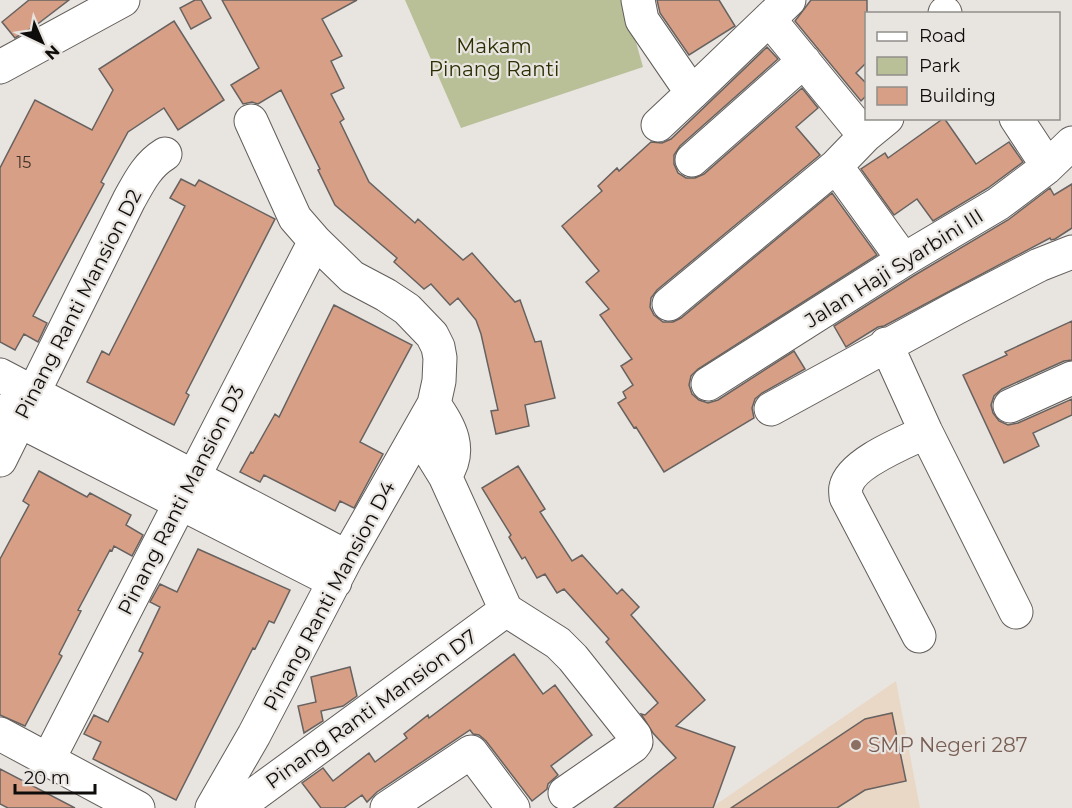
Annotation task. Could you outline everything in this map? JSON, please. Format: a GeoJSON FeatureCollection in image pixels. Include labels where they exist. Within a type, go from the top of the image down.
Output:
{"type":"FeatureCollection","features":[{"type":"Feature","properties":{"kind":"street"},"geometry":{"type":"LineString","coordinates":[[638,0],[642,20],[692,93]]}},
{"type":"Feature","properties":{"kind":"street"},"geometry":{"type":"LineString","coordinates":[[0,66],[80,24],[112,2]]}},
{"type":"Feature","properties":{"kind":"street"},"geometry":{"type":"LineString","coordinates":[[658,125],[779,10],[804,61],[865,117]]}},
{"type":"Feature","properties":{"kind":"street"},"geometry":{"type":"LineString","coordinates":[[0,88],[16,77],[80,44],[82,40],[80,24]]}},
{"type":"Feature","properties":{"kind":"street"},"geometry":{"type":"LineString","coordinates":[[692,160],[804,61]]}},
{"type":"Feature","properties":{"kind":"street"},"geometry":{"type":"LineString","coordinates":[[1017,120],[1041,156],[1065,153]]}},
{"type":"Feature","properties":{"kind":"street"},"geometry":{"type":"LineString","coordinates":[[251,122],[295,218],[352,277],[407,309],[432,336],[438,347],[440,358],[437,393],[453,441],[453,460],[445,476]]}},
{"type":"Feature","properties":{"kind":"street"},"geometry":{"type":"LineString","coordinates":[[669,304],[836,166],[876,127]]}},
{"type":"Feature","properties":{"kind":"street","name":"Jalan Haji Syarbini III"},"geometry":{"type":"LineString","coordinates":[[708,384],[998,204],[1065,153]]}},
{"type":"Feature","properties":{"kind":"street","name":"Pinang Ranti Mansion D2"},"geometry":{"type":"LineString","coordinates":[[0,460],[18,408],[144,172],[156,159],[165,154]]}},
{"type":"Feature","properties":{"kind":"street"},"geometry":{"type":"LineString","coordinates":[[836,166],[905,260]]}},
{"type":"Feature","properties":{"kind":"street","name":"Pinang Ranti Mansion D3"},"geometry":{"type":"LineString","coordinates":[[48,760],[315,241]]}},
{"type":"Feature","properties":{"kind":"street"},"geometry":{"type":"LineString","coordinates":[[771,409],[886,345],[1039,266],[1072,252]]}},
{"type":"Feature","properties":{"kind":"street"},"geometry":{"type":"LineString","coordinates":[[886,345],[926,432],[1016,612]]}},
{"type":"Feature","properties":{"kind":"street"},"geometry":{"type":"LineString","coordinates":[[0,375],[18,408],[187,489],[341,569]]}},
{"type":"Feature","properties":{"kind":"street"},"geometry":{"type":"LineString","coordinates":[[1010,406],[1072,378]]}},
{"type":"Feature","properties":{"kind":"street","name":"Pinang Ranti Mansion D4"},"geometry":{"type":"LineString","coordinates":[[212,808],[254,735],[341,569],[419,434],[437,393]]}},
{"type":"Feature","properties":{"kind":"street"},"geometry":{"type":"LineString","coordinates":[[919,636],[846,496],[846,487],[852,476],[872,459],[926,432]]}},
{"type":"Feature","properties":{"kind":"street"},"geometry":{"type":"LineString","coordinates":[[419,434],[445,476],[506,610],[558,643],[635,736],[636,742],[633,746],[566,793]]}},
{"type":"Feature","properties":{"kind":"street","name":"Pinang Ranti Mansion D7"},"geometry":{"type":"LineString","coordinates":[[236,808],[506,610]]}},
{"type":"Feature","properties":{"kind":"street"},"geometry":{"type":"LineString","coordinates":[[0,734],[138,808]]}},
{"type":"Feature","properties":{"kind":"street"},"geometry":{"type":"LineString","coordinates":[[254,735],[285,774]]}},
{"type":"Feature","properties":{"kind":"street"},"geometry":{"type":"LineString","coordinates":[[389,808],[471,752],[513,808]]}},
{"type":"Feature","properties":{"kind":"shaded area","name":"SMP Negeri 287"},"geometry":{"type":"Polygon","coordinates":[[[896,681],[920,808],[711,808],[896,681]]]}},
{"type":"Feature","properties":{"kind":"green space","name":"Makam Pinang Ranti"},"geometry":{"type":"Polygon","coordinates":[[[405,0],[624,0],[643,67],[461,128],[405,0]]]}},
{"type":"Feature","properties":{"kind":"building"},"geometry":{"type":"Polygon","coordinates":[[[29,0],[69,0],[15,38],[2,22],[29,0]]]}},
{"type":"Feature","properties":{"kind":"building"},"geometry":{"type":"Polygon","coordinates":[[[195,0],[201,0],[211,18],[191,29],[180,8],[195,0]]]}},
{"type":"Feature","properties":{"kind":"building"},"geometry":{"type":"Polygon","coordinates":[[[222,0],[357,0],[322,19],[342,56],[331,61],[344,88],[331,94],[344,119],[340,122],[369,182],[415,223],[418,219],[463,260],[472,253],[515,302],[520,300],[535,342],[541,341],[555,398],[525,405],[529,426],[496,434],[491,411],[498,410],[476,320],[458,298],[450,305],[431,284],[424,289],[394,262],[397,258],[335,205],[281,90],[258,104],[252,102],[243,104],[231,85],[259,68],[222,0]]]}},
{"type":"Feature","properties":{"kind":"building"},"geometry":{"type":"Polygon","coordinates":[[[657,0],[719,0],[735,26],[689,55],[660,13],[657,0]]]}},
{"type":"Feature","properties":{"kind":"building"},"geometry":{"type":"Polygon","coordinates":[[[811,0],[867,0],[865,64],[856,73],[865,82],[865,97],[861,101],[795,21],[811,0]]]}},
{"type":"Feature","properties":{"kind":"building"},"geometry":{"type":"Polygon","coordinates":[[[174,21],[224,100],[178,130],[164,108],[128,132],[101,182],[104,184],[33,316],[47,323],[38,342],[24,334],[15,350],[0,342],[0,168],[35,100],[92,130],[113,90],[99,69],[174,21]]]}},
{"type":"Feature","properties":{"kind":"building"},"geometry":{"type":"Polygon","coordinates":[[[767,47],[778,59],[680,146],[674,155],[674,164],[678,173],[686,178],[695,178],[704,174],[802,88],[818,108],[796,127],[820,155],[657,290],[651,298],[650,307],[654,315],[663,322],[673,322],[681,318],[832,193],[877,255],[698,369],[691,376],[689,385],[692,394],[708,403],[718,400],[794,351],[805,369],[755,399],[752,408],[754,418],[664,472],[618,403],[626,398],[623,392],[633,385],[621,366],[632,359],[600,315],[609,309],[586,282],[599,271],[562,226],[602,191],[598,186],[617,168],[619,171],[651,142],[662,143],[671,139],[767,47]]]}},
{"type":"Feature","properties":{"kind":"building"},"geometry":{"type":"Polygon","coordinates":[[[941,120],[945,120],[976,164],[1009,142],[1023,162],[988,188],[933,221],[917,199],[894,215],[861,169],[885,153],[888,158],[941,120]]]}},
{"type":"Feature","properties":{"kind":"building"},"geometry":{"type":"Polygon","coordinates":[[[181,179],[195,186],[199,180],[275,219],[186,393],[189,395],[174,425],[87,382],[102,351],[109,355],[185,206],[170,198],[181,179]]]}},
{"type":"Feature","properties":{"kind":"building"},"geometry":{"type":"Polygon","coordinates":[[[1072,184],[1072,228],[1055,239],[1050,238],[884,326],[878,327],[846,347],[834,326],[1008,220],[1050,188],[1054,195],[1072,184]]]}},
{"type":"Feature","properties":{"kind":"building"},"geometry":{"type":"Polygon","coordinates":[[[334,305],[412,345],[360,442],[383,454],[354,508],[340,501],[335,511],[264,475],[260,482],[240,472],[275,414],[279,417],[334,305]]]}},
{"type":"Feature","properties":{"kind":"building"},"geometry":{"type":"Polygon","coordinates":[[[1072,321],[1072,360],[1064,361],[1002,389],[994,396],[991,405],[999,421],[1008,425],[1018,423],[1072,399],[1072,415],[1033,433],[1039,446],[1004,463],[963,375],[1007,355],[1005,352],[1072,321]]]}},
{"type":"Feature","properties":{"kind":"building"},"geometry":{"type":"Polygon","coordinates":[[[518,466],[545,509],[540,512],[572,561],[582,555],[617,594],[622,589],[639,607],[631,615],[705,700],[676,726],[735,747],[713,808],[614,808],[676,758],[653,733],[641,714],[645,715],[658,703],[606,642],[609,639],[564,589],[557,593],[545,574],[537,578],[525,557],[522,559],[509,537],[511,535],[482,488],[518,466]]]}},
{"type":"Feature","properties":{"kind":"building"},"geometry":{"type":"Polygon","coordinates":[[[39,471],[87,497],[90,493],[131,515],[126,525],[143,535],[132,556],[114,546],[112,551],[110,550],[78,610],[81,611],[59,654],[62,656],[25,726],[0,715],[0,559],[29,505],[23,501],[39,471]]]}},
{"type":"Feature","properties":{"kind":"building"},"geometry":{"type":"Polygon","coordinates":[[[198,549],[290,590],[274,623],[269,621],[255,649],[253,648],[176,800],[93,759],[101,742],[84,734],[94,715],[108,722],[143,653],[139,651],[160,607],[150,602],[160,584],[177,592],[198,549]]]}},
{"type":"Feature","properties":{"kind":"building"},"geometry":{"type":"Polygon","coordinates":[[[514,654],[543,694],[555,685],[592,735],[551,766],[558,775],[548,784],[547,789],[532,801],[486,741],[470,730],[377,792],[367,802],[362,795],[344,808],[321,808],[302,783],[323,768],[333,781],[369,753],[375,762],[407,738],[404,734],[428,715],[429,718],[514,654]]]}},
{"type":"Feature","properties":{"kind":"building"},"geometry":{"type":"Polygon","coordinates":[[[350,667],[357,696],[343,706],[321,711],[323,721],[304,733],[298,706],[316,702],[311,677],[350,667]]]}},
{"type":"Feature","properties":{"kind":"building","name":"SMP Negeri 287"},"geometry":{"type":"Polygon","coordinates":[[[892,713],[906,781],[865,790],[837,808],[731,808],[865,719],[892,713]]]}},
{"type":"Feature","properties":{"kind":"building"},"geometry":{"type":"Polygon","coordinates":[[[0,769],[75,808],[8,808],[0,804],[0,769]]]}},
{"type":"Feature","properties":{"kind":"place","name":"SMP Negeri 287"},"geometry":{"type":"Point","coordinates":[856,745]}}]}
